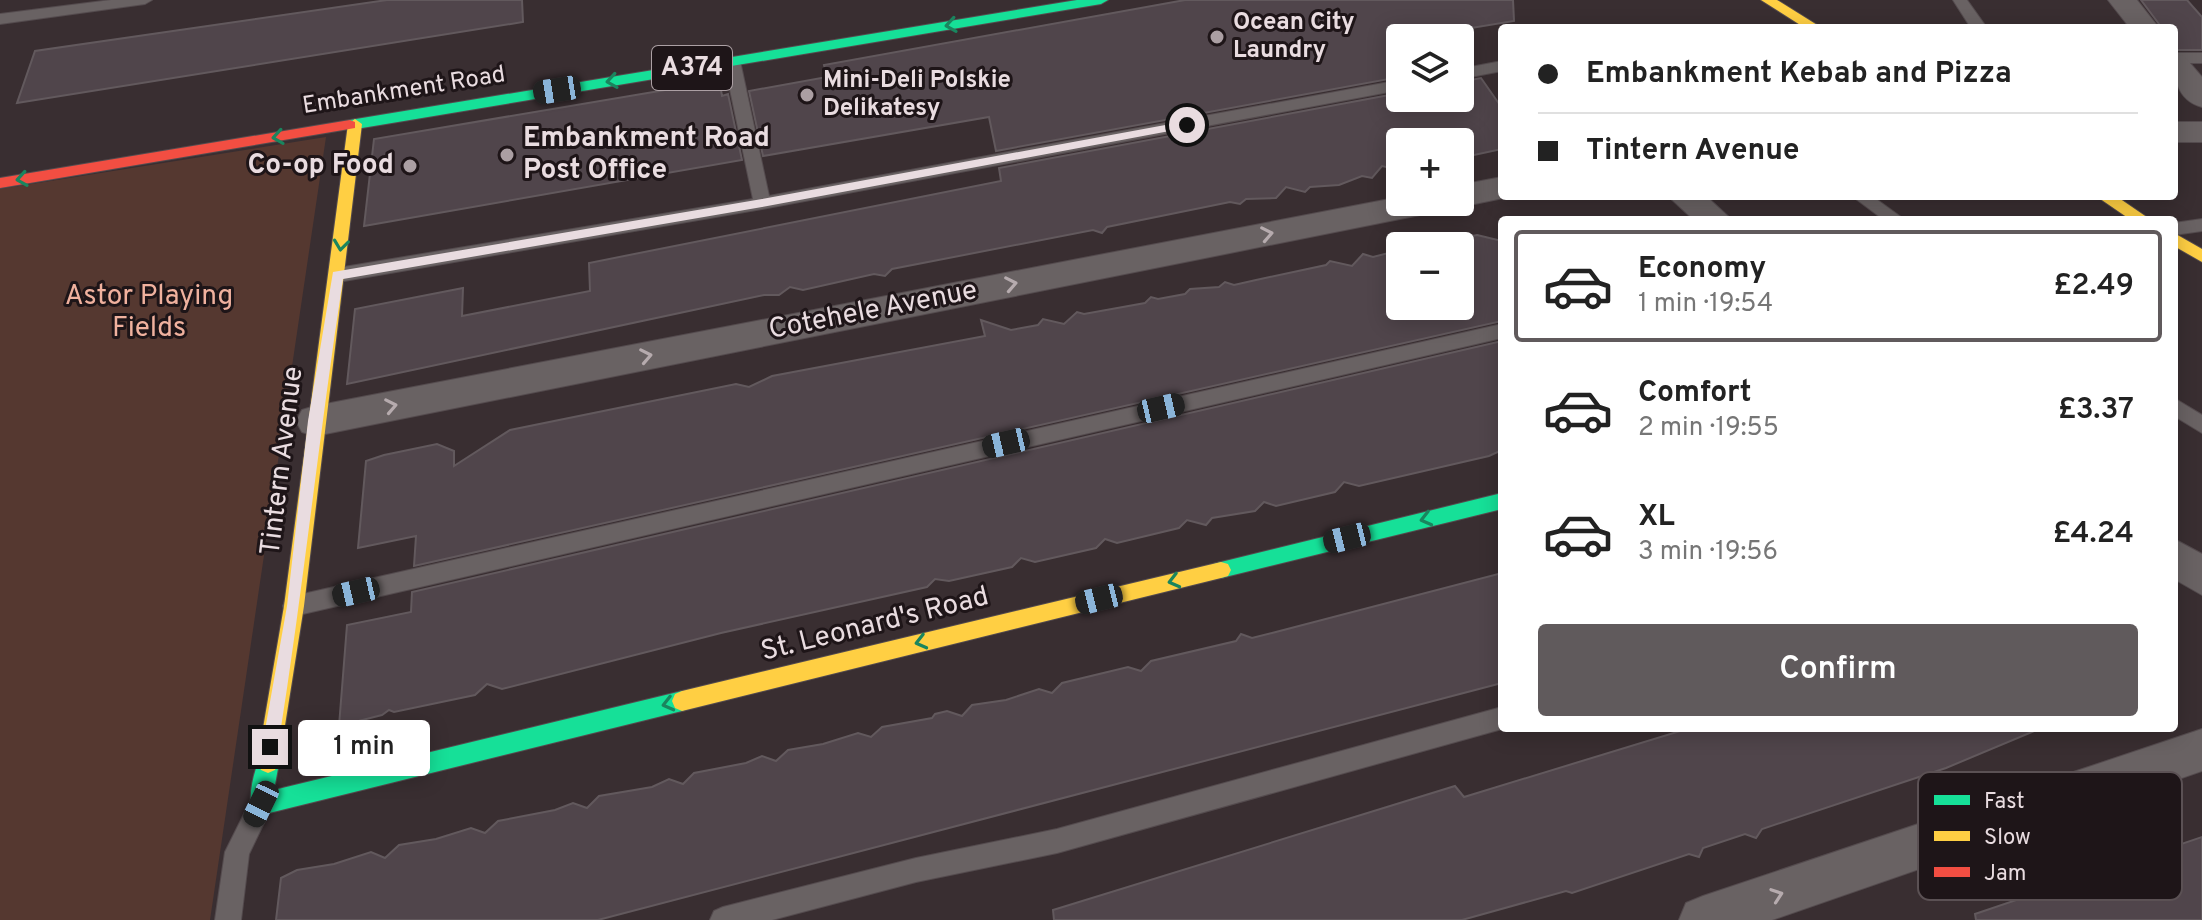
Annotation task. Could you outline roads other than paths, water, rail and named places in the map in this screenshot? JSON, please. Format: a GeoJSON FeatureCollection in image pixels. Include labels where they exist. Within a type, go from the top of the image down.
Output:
{"type":"FeatureCollection","features":[{"type":"Feature","properties":{"kind":"street","name":"Embankment Road"},"geometry":{"type":"LineString","coordinates":[[0,183],[1101,0]]}},
{"type":"Feature","properties":{"kind":"street"},"geometry":{"type":"LineString","coordinates":[[1768,0],[1808,24]]}},
{"type":"Feature","properties":{"kind":"street"},"geometry":{"type":"LineString","coordinates":[[2122,0],[2142,24]]}},
{"type":"Feature","properties":{"kind":"street"},"geometry":{"type":"LineString","coordinates":[[2178,66],[2202,97]]}},
{"type":"Feature","properties":{"kind":"street","name":"Tintern Avenue"},"geometry":{"type":"LineString","coordinates":[[261,804],[294,606],[355,124]]}},
{"type":"Feature","properties":{"kind":"street"},"geometry":{"type":"LineString","coordinates":[[2178,132],[2202,132]]}},
{"type":"Feature","properties":{"kind":"street"},"geometry":{"type":"LineString","coordinates":[[1474,193],[1498,189]]}},
{"type":"Feature","properties":{"kind":"street"},"geometry":{"type":"LineString","coordinates":[[1689,200],[1711,216]]}},
{"type":"Feature","properties":{"kind":"street"},"geometry":{"type":"LineString","coordinates":[[2110,200],[2136,216]]}},
{"type":"Feature","properties":{"kind":"street","name":"Cotehele Avenue"},"geometry":{"type":"LineString","coordinates":[[315,421],[1386,211]]}},
{"type":"Feature","properties":{"kind":"street"},"geometry":{"type":"LineString","coordinates":[[2178,241],[2202,256]]}},
{"type":"Feature","properties":{"kind":"street","name":"St. Leonard's Road"},"geometry":{"type":"LineString","coordinates":[[261,804],[1498,502]]}},
{"type":"Feature","properties":{"kind":"street"},"geometry":{"type":"LineString","coordinates":[[2178,559],[2202,577]]}},
{"type":"Feature","properties":{"kind":"street"},"geometry":{"type":"LineString","coordinates":[[2137,772],[2202,750]]}},
{"type":"Feature","properties":{"kind":"street"},"geometry":{"type":"LineString","coordinates":[[1703,920],[1918,847]]}},
{"type":"Feature","properties":{"kind":"lane"},"geometry":{"type":"LineString","coordinates":[[0,19],[145,0]]}},
{"type":"Feature","properties":{"kind":"lane"},"geometry":{"type":"LineString","coordinates":[[1960,0],[1976,24]]}},
{"type":"Feature","properties":{"kind":"lane"},"geometry":{"type":"LineString","coordinates":[[2178,61],[2202,58]]}},
{"type":"Feature","properties":{"kind":"lane"},"geometry":{"type":"LineString","coordinates":[[732,61],[762,203]]}},
{"type":"Feature","properties":{"kind":"lane"},"geometry":{"type":"LineString","coordinates":[[1474,71],[1498,67]]}},
{"type":"Feature","properties":{"kind":"lane"},"geometry":{"type":"LineString","coordinates":[[338,275],[762,203],[1386,88]]}},
{"type":"Feature","properties":{"kind":"lane"},"geometry":{"type":"LineString","coordinates":[[1866,200],[1890,216]]}},
{"type":"Feature","properties":{"kind":"lane"},"geometry":{"type":"LineString","coordinates":[[2178,228],[2202,225]]}},
{"type":"Feature","properties":{"kind":"lane"},"geometry":{"type":"LineString","coordinates":[[294,606],[1498,332]]}},
{"type":"Feature","properties":{"kind":"lane"},"geometry":{"type":"LineString","coordinates":[[2178,409],[2202,425]]}},
{"type":"Feature","properties":{"kind":"lane"},"geometry":{"type":"LineString","coordinates":[[723,920],[916,870],[1057,841],[1498,719]]}},
{"type":"Feature","properties":{"kind":"lane"},"geometry":{"type":"LineString","coordinates":[[228,920],[237,852],[261,804]]}},
{"type":"Feature","properties":{"kind":"place","name":"Ocean City Laundry"},"geometry":{"type":"Point","coordinates":[1217,37]}},
{"type":"Feature","properties":{"kind":"place","name":"Mini-Deli Polskie Delikatesy"},"geometry":{"type":"Point","coordinates":[807,95]}},
{"type":"Feature","properties":{"kind":"place","name":"Embankment Road Post Office"},"geometry":{"type":"Point","coordinates":[507,155]}},
{"type":"Feature","properties":{"kind":"place","name":"Co-op Food"},"geometry":{"type":"Point","coordinates":[410,166]}},
{"type":"Feature","properties":{"kind":"park label","name":"Astor Playing Fields"},"geometry":{"type":"Point","coordinates":[149,313]}}]}
